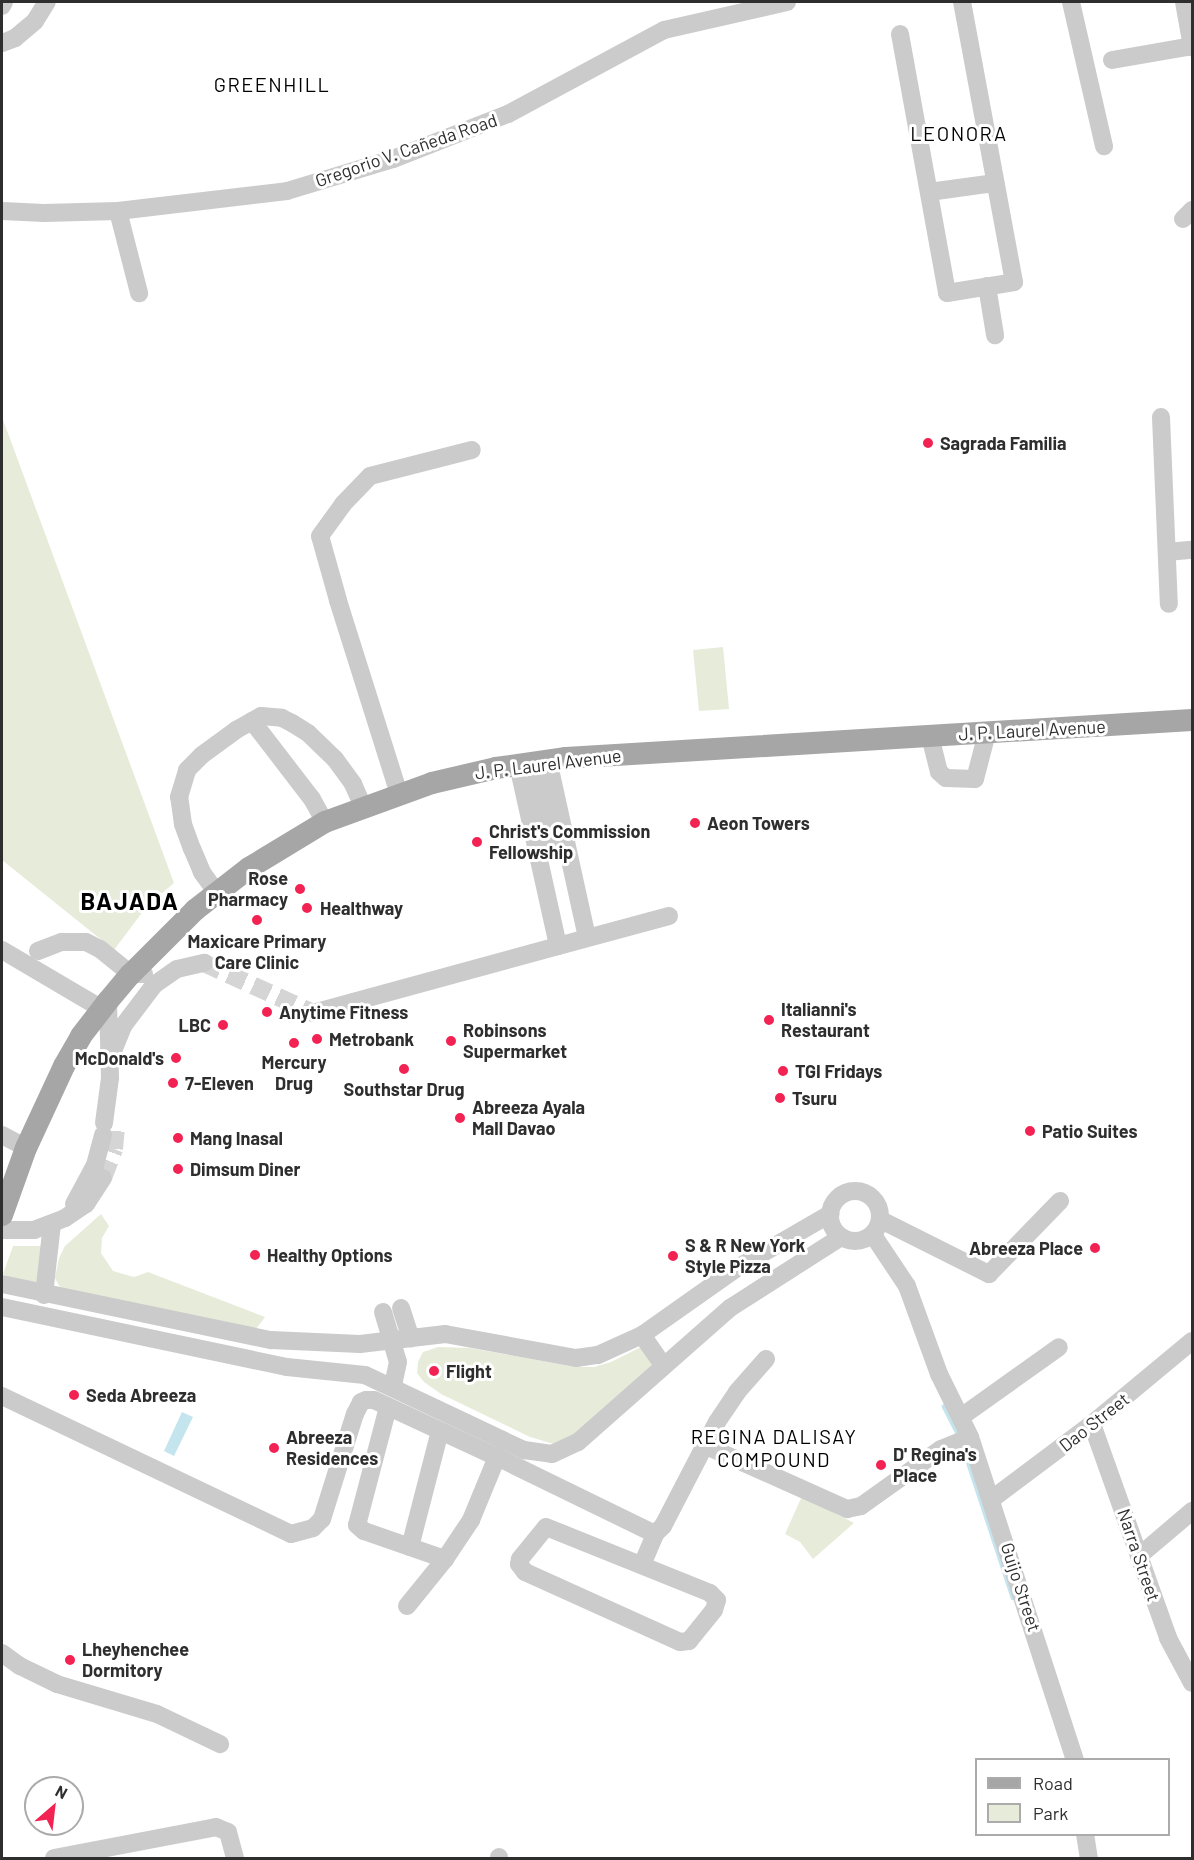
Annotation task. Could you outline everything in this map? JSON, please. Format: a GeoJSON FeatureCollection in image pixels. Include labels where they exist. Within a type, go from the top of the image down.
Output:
{"type":"FeatureCollection","features":[{"type":"Feature","properties":{"kind":"main road","name":"J. P. Laurel Avenue"},"geometry":{"type":"LineString","coordinates":[[2,1215],[8,1176],[26,1148],[71,1053],[130,974],[178,926],[249,868],[325,822],[363,806],[432,783],[533,762],[1192,720]]}},
{"type":"Feature","properties":{"kind":"street"},"geometry":{"type":"LineString","coordinates":[[2,6],[4,2]]}},
{"type":"Feature","properties":{"kind":"street"},"geometry":{"type":"LineString","coordinates":[[2,43],[15,38],[35,21],[47,2]]}},
{"type":"Feature","properties":{"kind":"street","name":"Gregorio V. Cañeda Road"},"geometry":{"type":"LineString","coordinates":[[2,211],[44,213],[118,211],[287,191],[355,172],[508,114],[664,30],[788,2]]}},
{"type":"Feature","properties":{"kind":"street"},"geometry":{"type":"LineString","coordinates":[[900,34],[947,293],[1014,282],[962,2]]}},
{"type":"Feature","properties":{"kind":"street"},"geometry":{"type":"LineString","coordinates":[[1071,2],[1104,146]]}},
{"type":"Feature","properties":{"kind":"street"},"geometry":{"type":"LineString","coordinates":[[1112,60],[1192,47],[1184,2]]}},
{"type":"Feature","properties":{"kind":"street"},"geometry":{"type":"LineString","coordinates":[[929,192],[995,183]]}},
{"type":"Feature","properties":{"kind":"street"},"geometry":{"type":"LineString","coordinates":[[118,211],[139,293]]}},
{"type":"Feature","properties":{"kind":"street"},"geometry":{"type":"LineString","coordinates":[[987,286],[995,335]]}},
{"type":"Feature","properties":{"kind":"street"},"geometry":{"type":"LineString","coordinates":[[1161,417],[1169,604]]}},
{"type":"Feature","properties":{"kind":"street"},"geometry":{"type":"LineString","coordinates":[[399,794],[320,536],[344,504],[370,476],[472,450]]}},
{"type":"Feature","properties":{"kind":"street"},"geometry":{"type":"LineString","coordinates":[[1167,552],[1192,550]]}},
{"type":"Feature","properties":{"kind":"street"},"geometry":{"type":"LineString","coordinates":[[217,893],[202,872],[183,824],[179,797],[181,784],[187,770],[202,755],[252,721],[261,716],[282,718],[308,733],[345,771],[363,806]]}},
{"type":"Feature","properties":{"kind":"street"},"geometry":{"type":"LineString","coordinates":[[252,721],[312,799],[325,822]]}},
{"type":"Feature","properties":{"kind":"street"},"geometry":{"type":"LineString","coordinates":[[930,736],[939,772],[946,778],[975,779],[987,733]]}},
{"type":"Feature","properties":{"kind":"street"},"geometry":{"type":"LineString","coordinates":[[533,762],[550,839]]}},
{"type":"Feature","properties":{"kind":"street"},"geometry":{"type":"LineString","coordinates":[[533,762],[587,938]]}},
{"type":"Feature","properties":{"kind":"street"},"geometry":{"type":"LineString","coordinates":[[533,762],[558,946]]}},
{"type":"Feature","properties":{"kind":"street"},"geometry":{"type":"LineString","coordinates":[[313,1013],[669,916]]}},
{"type":"Feature","properties":{"kind":"street"},"geometry":{"type":"LineString","coordinates":[[38,951],[62,942],[86,942],[130,974],[167,974]]}},
{"type":"Feature","properties":{"kind":"street"},"geometry":{"type":"LineString","coordinates":[[2,950],[105,1005],[110,1070],[108,1128],[95,1165],[59,1221],[44,1295]]}},
{"type":"Feature","properties":{"kind":"street"},"geometry":{"type":"LineString","coordinates":[[110,1070],[116,1040],[132,1012],[154,985],[167,974],[186,965],[204,963]]}},
{"type":"Feature","properties":{"kind":"street"},"geometry":{"type":"LineString","coordinates":[[2,1135],[26,1148]]}},
{"type":"Feature","properties":{"kind":"street"},"geometry":{"type":"LineString","coordinates":[[2,1230],[26,1231],[59,1221],[86,1204],[104,1178]]}},
{"type":"Feature","properties":{"kind":"street"},"geometry":{"type":"LineString","coordinates":[[860,1191],[873,1198],[878,1204],[877,1228],[857,1242],[841,1237],[834,1231],[830,1214],[835,1201],[840,1196],[860,1191]]}},
{"type":"Feature","properties":{"kind":"street"},"geometry":{"type":"LineString","coordinates":[[877,1228],[988,1275],[1060,1201]]}},
{"type":"Feature","properties":{"kind":"street"},"geometry":{"type":"LineString","coordinates":[[2,1284],[44,1295],[271,1340],[321,1344],[403,1340],[445,1334],[467,1336],[576,1358],[598,1355],[642,1335],[747,1262],[830,1214]]}},
{"type":"Feature","properties":{"kind":"street","name":"Guijo Street"},"geometry":{"type":"LineString","coordinates":[[877,1228],[907,1286],[939,1374],[970,1437],[1074,1758]]}},
{"type":"Feature","properties":{"kind":"street"},"geometry":{"type":"LineString","coordinates":[[2,1307],[310,1372],[354,1372],[393,1386],[524,1450],[552,1454],[578,1442],[730,1308],[841,1237]]}},
{"type":"Feature","properties":{"kind":"street"},"geometry":{"type":"LineString","coordinates":[[392,1310],[403,1340],[393,1386]]}},
{"type":"Feature","properties":{"kind":"street"},"geometry":{"type":"LineString","coordinates":[[642,1335],[663,1365]]}},
{"type":"Feature","properties":{"kind":"street","name":"Dao Street"},"geometry":{"type":"LineString","coordinates":[[992,1499],[1092,1424],[1192,1341]]}},
{"type":"Feature","properties":{"kind":"street"},"geometry":{"type":"LineString","coordinates":[[961,1417],[1059,1347]]}},
{"type":"Feature","properties":{"kind":"street"},"geometry":{"type":"LineString","coordinates":[[642,1565],[655,1534],[663,1526],[704,1445],[737,1392],[766,1359]]}},
{"type":"Feature","properties":{"kind":"street"},"geometry":{"type":"LineString","coordinates":[[2,1396],[291,1534],[313,1528],[322,1519],[355,1414],[361,1402],[374,1400],[655,1534]]}},
{"type":"Feature","properties":{"kind":"street"},"geometry":{"type":"LineString","coordinates":[[388,1407],[356,1520],[364,1531],[445,1559]]}},
{"type":"Feature","properties":{"kind":"street","name":"Narra Street"},"geometry":{"type":"LineString","coordinates":[[1092,1424],[1168,1638],[1192,1683]]}},
{"type":"Feature","properties":{"kind":"street"},"geometry":{"type":"LineString","coordinates":[[410,1547],[440,1431]]}},
{"type":"Feature","properties":{"kind":"street"},"geometry":{"type":"LineString","coordinates":[[704,1445],[847,1509],[861,1506],[940,1449],[970,1437]]}},
{"type":"Feature","properties":{"kind":"street"},"geometry":{"type":"LineString","coordinates":[[407,1606],[445,1559],[478,1508],[497,1457]]}},
{"type":"Feature","properties":{"kind":"street"},"geometry":{"type":"LineString","coordinates":[[1139,1556],[1192,1511]]}},
{"type":"Feature","properties":{"kind":"street"},"geometry":{"type":"LineString","coordinates":[[546,1527],[642,1565],[710,1593],[717,1600],[714,1610],[689,1641],[675,1641],[525,1572],[519,1564],[546,1527]]}},
{"type":"Feature","properties":{"kind":"street"},"geometry":{"type":"LineString","coordinates":[[2,1653],[20,1666],[57,1684],[157,1714],[220,1744]]}},
{"type":"Feature","properties":{"kind":"street"},"geometry":{"type":"LineString","coordinates":[[54,1858],[216,1827],[228,1832],[235,1858]]}},
{"type":"Feature","properties":{"kind":"street"},"geometry":{"type":"LineString","coordinates":[[1085,1836],[1089,1858]]}},
{"type":"Feature","properties":{"kind":"green space"},"geometry":{"type":"Polygon","coordinates":[[[2,417],[174,883],[147,906],[114,950],[2,860],[2,417]]]}},
{"type":"Feature","properties":{"kind":"green space"},"geometry":{"type":"Polygon","coordinates":[[[723,647],[729,709],[699,711],[693,650],[723,647]]]}},
{"type":"Feature","properties":{"kind":"green space"},"geometry":{"type":"Polygon","coordinates":[[[101,1214],[109,1226],[102,1238],[101,1253],[113,1271],[134,1277],[148,1272],[265,1317],[256,1329],[68,1291],[59,1286],[55,1278],[59,1258],[65,1246],[101,1214]]]}},
{"type":"Feature","properties":{"kind":"green space"},"geometry":{"type":"Polygon","coordinates":[[[13,1246],[45,1246],[41,1283],[13,1280],[3,1274],[13,1246]]]}},
{"type":"Feature","properties":{"kind":"green space"},"geometry":{"type":"Polygon","coordinates":[[[438,1347],[470,1348],[576,1367],[594,1367],[611,1362],[641,1347],[652,1365],[572,1436],[554,1444],[530,1437],[441,1394],[424,1382],[417,1373],[418,1362],[423,1352],[438,1347]]]}},
{"type":"Feature","properties":{"kind":"green space"},"geometry":{"type":"Polygon","coordinates":[[[802,1496],[854,1523],[813,1559],[800,1542],[785,1534],[802,1496]]]}},
{"type":"Feature","properties":{"kind":"water"},"geometry":{"type":"Polygon","coordinates":[[[182,1412],[193,1417],[174,1456],[164,1451],[182,1412]]]}},
{"type":"Feature","properties":{"kind":"waterway"},"geometry":{"type":"LineString","coordinates":[[944,1406],[960,1438]]}},
{"type":"Feature","properties":{"kind":"waterway"},"geometry":{"type":"LineString","coordinates":[[963,1446],[1013,1597]]}},
{"type":"Feature","properties":{"kind":"tunnel"},"geometry":{"type":"LineString","coordinates":[[204,963],[313,1013]]}},
{"type":"Feature","properties":{"kind":"tunnel"},"geometry":{"type":"LineString","coordinates":[[103,1178],[114,1149],[116,1124]]}},
{"type":"Feature","properties":{"kind":"place","name":"Sagrada Familia"},"geometry":{"type":"Point","coordinates":[928,443]}},
{"type":"Feature","properties":{"kind":"place","name":"Aeon Towers"},"geometry":{"type":"Point","coordinates":[695,823]}},
{"type":"Feature","properties":{"kind":"place","name":"Christ's Commission Fellowship"},"geometry":{"type":"Point","coordinates":[477,842]}},
{"type":"Feature","properties":{"kind":"place","name":"Rose Pharmacy"},"geometry":{"type":"Point","coordinates":[300,889]}},
{"type":"Feature","properties":{"kind":"place","name":"Healthway"},"geometry":{"type":"Point","coordinates":[307,908]}},
{"type":"Feature","properties":{"kind":"place","name":"Maxicare Primary Care Clinic"},"geometry":{"type":"Point","coordinates":[257,920]}},
{"type":"Feature","properties":{"kind":"place","name":"Anytime Fitness"},"geometry":{"type":"Point","coordinates":[267,1012]}},
{"type":"Feature","properties":{"kind":"place","name":"Italianni's Restaurant"},"geometry":{"type":"Point","coordinates":[769,1020]}},
{"type":"Feature","properties":{"kind":"place","name":"LBC"},"geometry":{"type":"Point","coordinates":[223,1025]}},
{"type":"Feature","properties":{"kind":"place","name":"Metrobank"},"geometry":{"type":"Point","coordinates":[317,1039]}},
{"type":"Feature","properties":{"kind":"place","name":"Robinsons Supermarket"},"geometry":{"type":"Point","coordinates":[451,1041]}},
{"type":"Feature","properties":{"kind":"place","name":"Mercury Drug"},"geometry":{"type":"Point","coordinates":[294,1043]}},
{"type":"Feature","properties":{"kind":"place","name":"McDonald's"},"geometry":{"type":"Point","coordinates":[176,1058]}},
{"type":"Feature","properties":{"kind":"place","name":"Southstar Drug"},"geometry":{"type":"Point","coordinates":[404,1069]}},
{"type":"Feature","properties":{"kind":"place","name":"TGI Fridays"},"geometry":{"type":"Point","coordinates":[783,1071]}},
{"type":"Feature","properties":{"kind":"place","name":"7-Eleven"},"geometry":{"type":"Point","coordinates":[173,1083]}},
{"type":"Feature","properties":{"kind":"place","name":"Tsuru"},"geometry":{"type":"Point","coordinates":[780,1098]}},
{"type":"Feature","properties":{"kind":"place","name":"Abreeza Ayala Mall Davao"},"geometry":{"type":"Point","coordinates":[460,1118]}},
{"type":"Feature","properties":{"kind":"place","name":"Patio Suites"},"geometry":{"type":"Point","coordinates":[1030,1131]}},
{"type":"Feature","properties":{"kind":"place","name":"Mang Inasal"},"geometry":{"type":"Point","coordinates":[178,1138]}},
{"type":"Feature","properties":{"kind":"place","name":"Dimsum Diner"},"geometry":{"type":"Point","coordinates":[178,1169]}},
{"type":"Feature","properties":{"kind":"place","name":"Abreeza Place"},"geometry":{"type":"Point","coordinates":[1095,1248]}},
{"type":"Feature","properties":{"kind":"place","name":"Healthy Options"},"geometry":{"type":"Point","coordinates":[255,1255]}},
{"type":"Feature","properties":{"kind":"place","name":"S & R New York Style Pizza"},"geometry":{"type":"Point","coordinates":[673,1256]}},
{"type":"Feature","properties":{"kind":"place","name":"Flight"},"geometry":{"type":"Point","coordinates":[434,1371]}},
{"type":"Feature","properties":{"kind":"place","name":"Seda Abreeza"},"geometry":{"type":"Point","coordinates":[74,1395]}},
{"type":"Feature","properties":{"kind":"place","name":"Abreeza Residences"},"geometry":{"type":"Point","coordinates":[274,1448]}},
{"type":"Feature","properties":{"kind":"place","name":"D' Regina's Place"},"geometry":{"type":"Point","coordinates":[881,1465]}},
{"type":"Feature","properties":{"kind":"place","name":"Lheyhenchee Dormitory"},"geometry":{"type":"Point","coordinates":[70,1660]}},
{"type":"Feature","properties":{"kind":"district","name":"GREENHILL"},"geometry":{"type":"Point","coordinates":[272,84]}},
{"type":"Feature","properties":{"kind":"district","name":"LEONORA"},"geometry":{"type":"Point","coordinates":[959,133]}},
{"type":"Feature","properties":{"kind":"district","name":"BAJADA"},"geometry":{"type":"Point","coordinates":[130,901]}},
{"type":"Feature","properties":{"kind":"district","name":"REGINA DALISAY COMPOUND"},"geometry":{"type":"Point","coordinates":[774,1448]}}]}
